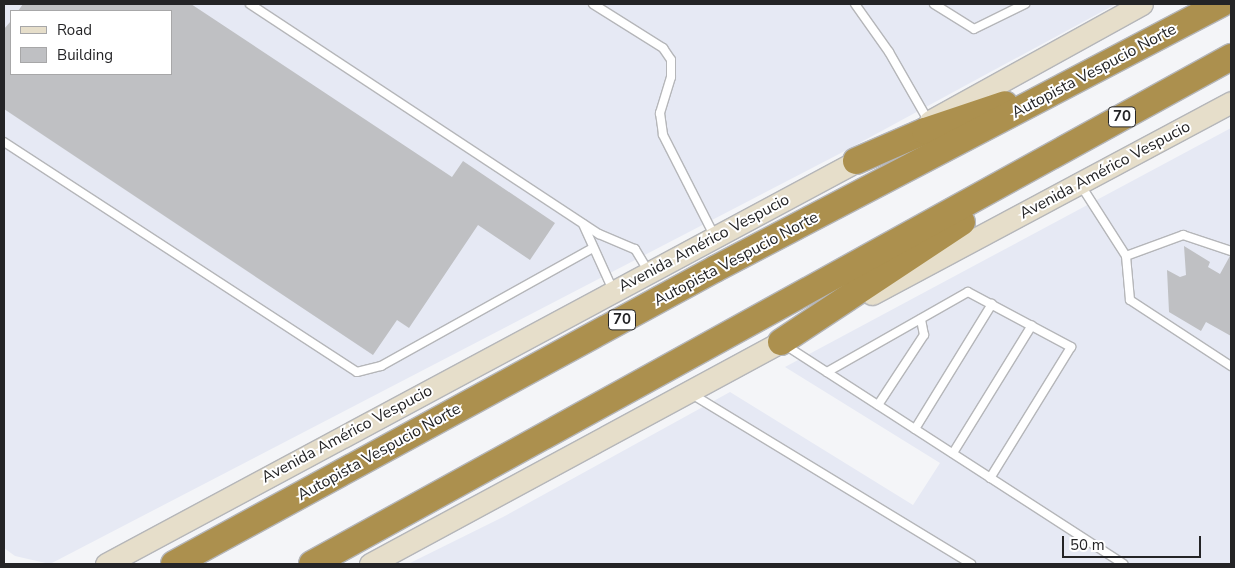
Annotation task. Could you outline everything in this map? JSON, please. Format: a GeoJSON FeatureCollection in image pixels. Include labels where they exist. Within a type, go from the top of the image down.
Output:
{"type":"FeatureCollection","features":[{"type":"Feature","properties":{"kind":"highway","name":"Autopista Vespucio Norte"},"geometry":{"type":"LineString","coordinates":[[179,562],[715,270],[1221,4]]}},
{"type":"Feature","properties":{"kind":"highway","name":"70"},"geometry":{"type":"LineString","coordinates":[[312,564],[1231,57]]}},
{"type":"Feature","properties":{"kind":"highway"},"geometry":{"type":"LineString","coordinates":[[856,162],[961,117],[1063,87]]}},
{"type":"Feature","properties":{"kind":"highway"},"geometry":{"type":"LineString","coordinates":[[782,342],[926,248],[1036,163]]}},
{"type":"Feature","properties":{"kind":"main road","name":"Avenida Américo Vespucio"},"geometry":{"type":"LineString","coordinates":[[106,564],[133,559],[613,291],[856,162],[1142,4]]}},
{"type":"Feature","properties":{"kind":"main road","name":"Avenida Américo Vespucio"},"geometry":{"type":"LineString","coordinates":[[370,564],[1231,102]]}},
{"type":"Feature","properties":{"kind":"lane"},"geometry":{"type":"LineString","coordinates":[[250,4],[583,224],[599,234],[635,249],[649,272]]}},
{"type":"Feature","properties":{"kind":"lane"},"geometry":{"type":"LineString","coordinates":[[593,4],[663,48],[671,60],[671,78],[660,113],[663,136],[715,237]]}},
{"type":"Feature","properties":{"kind":"lane"},"geometry":{"type":"LineString","coordinates":[[855,4],[889,52],[929,121]]}},
{"type":"Feature","properties":{"kind":"lane"},"geometry":{"type":"LineString","coordinates":[[934,4],[974,29],[1025,4]]}},
{"type":"Feature","properties":{"kind":"lane"},"geometry":{"type":"LineString","coordinates":[[4,142],[357,372],[381,366],[593,248]]}},
{"type":"Feature","properties":{"kind":"lane"},"geometry":{"type":"LineString","coordinates":[[1080,184],[1126,256],[1130,300],[1231,366]]}},
{"type":"Feature","properties":{"kind":"lane"},"geometry":{"type":"LineString","coordinates":[[583,224],[613,291]]}},
{"type":"Feature","properties":{"kind":"lane"},"geometry":{"type":"LineString","coordinates":[[1126,256],[1183,235],[1231,251]]}},
{"type":"Feature","properties":{"kind":"lane"},"geometry":{"type":"LineString","coordinates":[[827,372],[968,292],[1071,347],[990,478]]}},
{"type":"Feature","properties":{"kind":"lane"},"geometry":{"type":"LineString","coordinates":[[916,429],[992,304]]}},
{"type":"Feature","properties":{"kind":"lane"},"geometry":{"type":"LineString","coordinates":[[878,405],[924,335],[921,319]]}},
{"type":"Feature","properties":{"kind":"lane"},"geometry":{"type":"LineString","coordinates":[[953,453],[1032,325]]}},
{"type":"Feature","properties":{"kind":"lane"},"geometry":{"type":"LineString","coordinates":[[782,342],[1123,564]]}},
{"type":"Feature","properties":{"kind":"lane"},"geometry":{"type":"LineString","coordinates":[[688,392],[971,564]]}},
{"type":"Feature","properties":{"kind":"shaded area"},"geometry":{"type":"Polygon","coordinates":[[[4,4],[1116,4],[841,153],[50,564],[15,556],[4,548],[4,4]]]}},
{"type":"Feature","properties":{"kind":"shaded area"},"geometry":{"type":"Polygon","coordinates":[[[1231,128],[1231,564],[408,564],[503,517],[730,392],[913,505],[940,463],[785,367],[1231,128]]]}},
{"type":"Feature","properties":{"kind":"building"},"geometry":{"type":"Polygon","coordinates":[[[23,4],[191,4],[452,177],[463,161],[555,223],[530,260],[478,225],[409,328],[397,320],[373,355],[4,109],[4,29],[10,22],[10,75],[172,75],[172,10],[19,10],[23,4]]]}},
{"type":"Feature","properties":{"kind":"building"},"geometry":{"type":"Polygon","coordinates":[[[1184,246],[1210,262],[1208,267],[1220,274],[1231,254],[1231,336],[1206,322],[1201,331],[1169,312],[1167,270],[1180,277],[1186,275],[1184,246]]]}}]}
